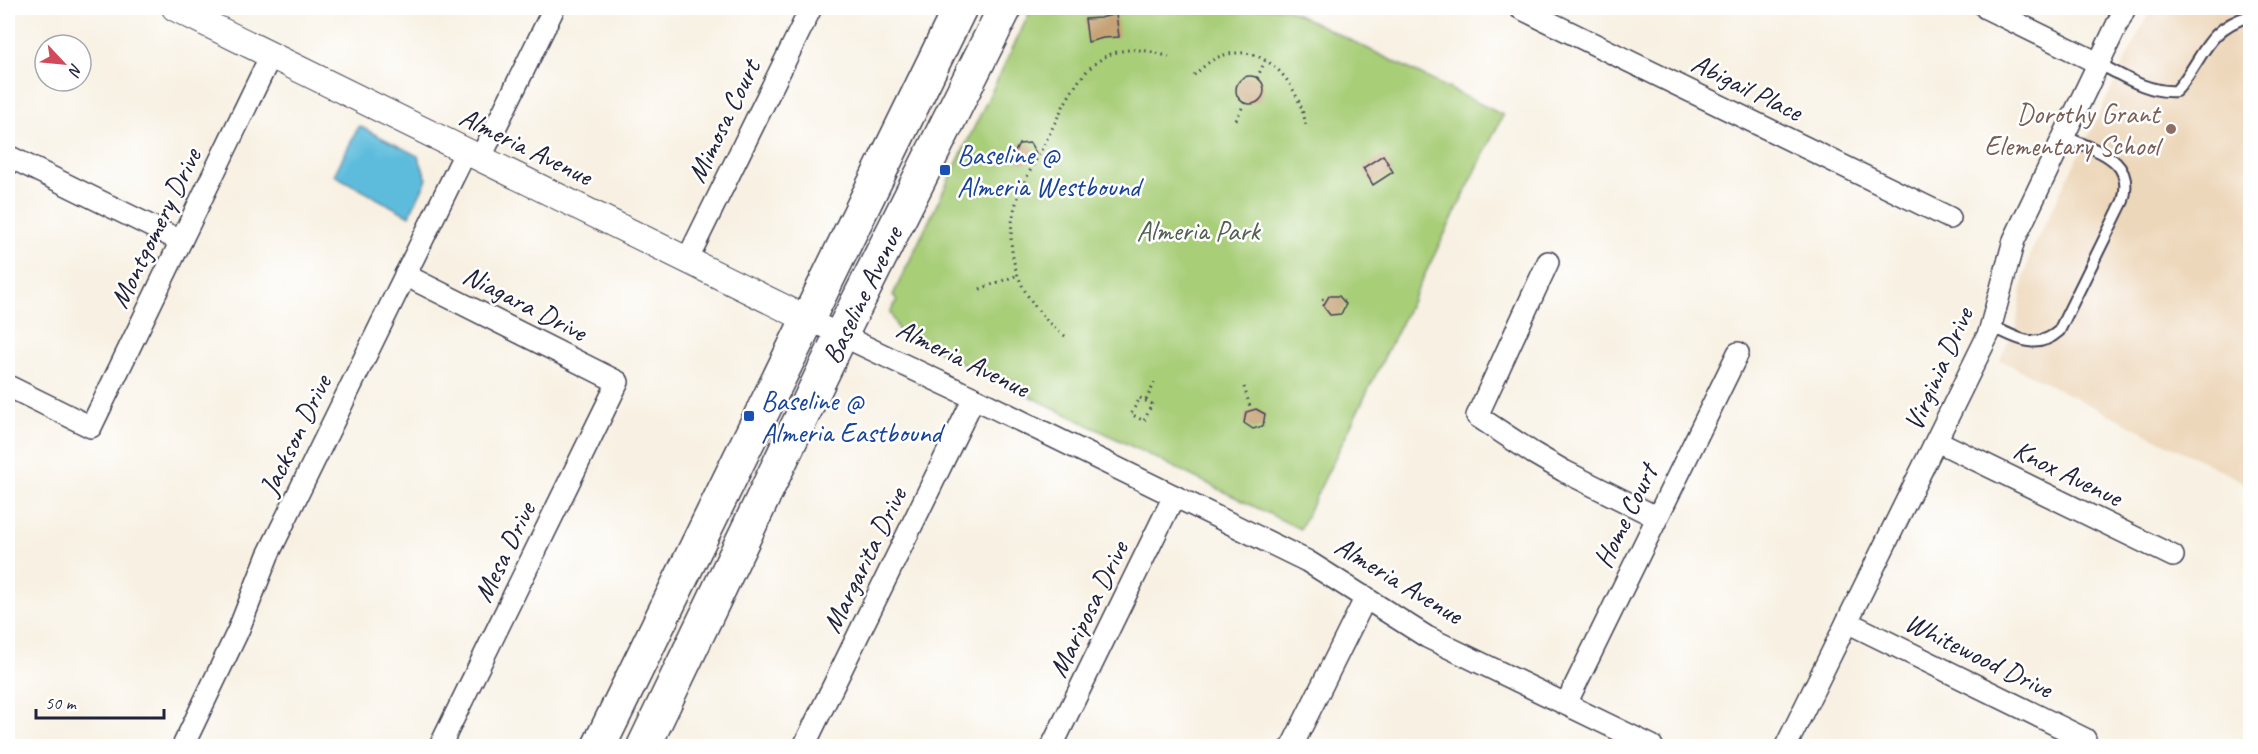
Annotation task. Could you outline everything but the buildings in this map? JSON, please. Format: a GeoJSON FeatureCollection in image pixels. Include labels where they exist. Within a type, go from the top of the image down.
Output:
{"type":"FeatureCollection","features":[{"type":"Feature","properties":{"kind":"main road","name":"Baseline Avenue"},"geometry":{"type":"LineString","coordinates":[[599,747],[960,8]]}},
{"type":"Feature","properties":{"kind":"main road","name":"Baseline Avenue"},"geometry":{"type":"LineString","coordinates":[[644,747],[842,335],[1005,8]]}},
{"type":"Feature","properties":{"kind":"street","name":"Almeria Avenue"},"geometry":{"type":"LineString","coordinates":[[175,8],[807,319],[1307,561],[1427,637],[1652,747]]}},
{"type":"Feature","properties":{"kind":"street","name":"Jackson Drive"},"geometry":{"type":"LineString","coordinates":[[183,747],[238,631],[268,555],[405,275],[554,8]]}},
{"type":"Feature","properties":{"kind":"street","name":"Mimosa Court"},"geometry":{"type":"LineString","coordinates":[[687,260],[812,8]]}},
{"type":"Feature","properties":{"kind":"street","name":"Abigail Place"},"geometry":{"type":"LineString","coordinates":[[1520,8],[1546,13],[1950,218]]}},
{"type":"Feature","properties":{"kind":"street"},"geometry":{"type":"LineString","coordinates":[[1986,8],[2098,63]]}},
{"type":"Feature","properties":{"kind":"street","name":"Virginia Drive"},"geometry":{"type":"LineString","coordinates":[[1786,747],[1991,326],[2014,240],[2125,8]]}},
{"type":"Feature","properties":{"kind":"street","name":"Montgomery Drive"},"geometry":{"type":"LineString","coordinates":[[8,386],[91,427],[271,55]]}},
{"type":"Feature","properties":{"kind":"street"},"geometry":{"type":"LineString","coordinates":[[8,156],[181,241]]}},
{"type":"Feature","properties":{"kind":"street"},"geometry":{"type":"LineString","coordinates":[[1548,262],[1477,416],[1564,471],[1656,517]]}},
{"type":"Feature","properties":{"kind":"street","name":"Niagara Drive"},"geometry":{"type":"LineString","coordinates":[[405,275],[618,382]]}},
{"type":"Feature","properties":{"kind":"street","name":"Home Court"},"geometry":{"type":"LineString","coordinates":[[1566,704],[1738,353]]}},
{"type":"Feature","properties":{"kind":"street","name":"Mesa Drive"},"geometry":{"type":"LineString","coordinates":[[440,747],[618,382]]}},
{"type":"Feature","properties":{"kind":"street","name":"Margarita Drive"},"geometry":{"type":"LineString","coordinates":[[804,747],[974,398]]}},
{"type":"Feature","properties":{"kind":"street","name":"Knox Avenue"},"geometry":{"type":"LineString","coordinates":[[1937,441],[2173,556]]}},
{"type":"Feature","properties":{"kind":"street","name":"Mariposa Drive"},"geometry":{"type":"LineString","coordinates":[[1052,747],[1174,496]]}},
{"type":"Feature","properties":{"kind":"street"},"geometry":{"type":"LineString","coordinates":[[1292,747],[1366,597]]}},
{"type":"Feature","properties":{"kind":"street","name":"Whitewood Drive"},"geometry":{"type":"LineString","coordinates":[[1847,622],[2085,739]]}},
{"type":"Feature","properties":{"kind":"lane"},"geometry":{"type":"LineString","coordinates":[[2098,63],[2160,92],[2176,91],[2185,81],[2203,50],[2222,28],[2250,16]]}},
{"type":"Feature","properties":{"kind":"lane"},"geometry":{"type":"LineString","coordinates":[[1991,326],[2024,341],[2037,343],[2047,340],[2060,331],[2123,201],[2127,181],[2123,171],[2113,159],[2064,136]]}},
{"type":"Feature","properties":{"kind":"path"},"geometry":{"type":"LineString","coordinates":[[1065,336],[1050,325],[1029,301],[1018,275],[1011,236],[1018,198],[1067,98],[1087,69],[1106,57],[1126,51],[1153,51],[1169,57]]}},
{"type":"Feature","properties":{"kind":"path"},"geometry":{"type":"LineString","coordinates":[[1194,75],[1215,58],[1224,56],[1244,55],[1265,61],[1282,72],[1290,82],[1301,105],[1306,126]]}},
{"type":"Feature","properties":{"kind":"path"},"geometry":{"type":"LineString","coordinates":[[1257,78],[1265,61]]}},
{"type":"Feature","properties":{"kind":"path"},"geometry":{"type":"LineString","coordinates":[[1236,120],[1245,102]]}},
{"type":"Feature","properties":{"kind":"path"},"geometry":{"type":"LineString","coordinates":[[980,289],[1018,275]]}},
{"type":"Feature","properties":{"kind":"path"},"geometry":{"type":"LineString","coordinates":[[1146,401],[1156,380]]}},
{"type":"Feature","properties":{"kind":"path"},"geometry":{"type":"LineString","coordinates":[[1244,387],[1251,410]]}},
{"type":"Feature","properties":{"kind":"path"},"geometry":{"type":"LineString","coordinates":[[1140,398],[1146,401],[1152,404],[1143,421],[1131,414],[1140,398]]}},
{"type":"Feature","properties":{"kind":"shaded area","name":"Dorothy Grant Elementary School"},"geometry":{"type":"Polygon","coordinates":[[[2151,8],[2250,8],[2250,485],[2000,360],[2016,326],[2024,277],[2032,250],[2151,8]]]}},
{"type":"Feature","properties":{"kind":"green space","name":"Almeria Park"},"geometry":{"type":"Polygon","coordinates":[[[1032,8],[1285,8],[1503,115],[1300,529],[899,332],[890,312],[897,300],[893,295],[1032,8]]]}},
{"type":"Feature","properties":{"kind":"water"},"geometry":{"type":"Polygon","coordinates":[[[359,126],[418,156],[427,179],[409,216],[334,175],[359,126]]]}},
{"type":"Feature","properties":{"kind":"place","name":"Dorothy Grant Elementary School"},"geometry":{"type":"Point","coordinates":[2171,129]}},
{"type":"Feature","properties":{"kind":"place","name":"Baseline @ Almeria Westbound"},"geometry":{"type":"Point","coordinates":[945,170]}},
{"type":"Feature","properties":{"kind":"place","name":"Baseline @ Almeria Eastbound"},"geometry":{"type":"Point","coordinates":[749,416]}}]}
